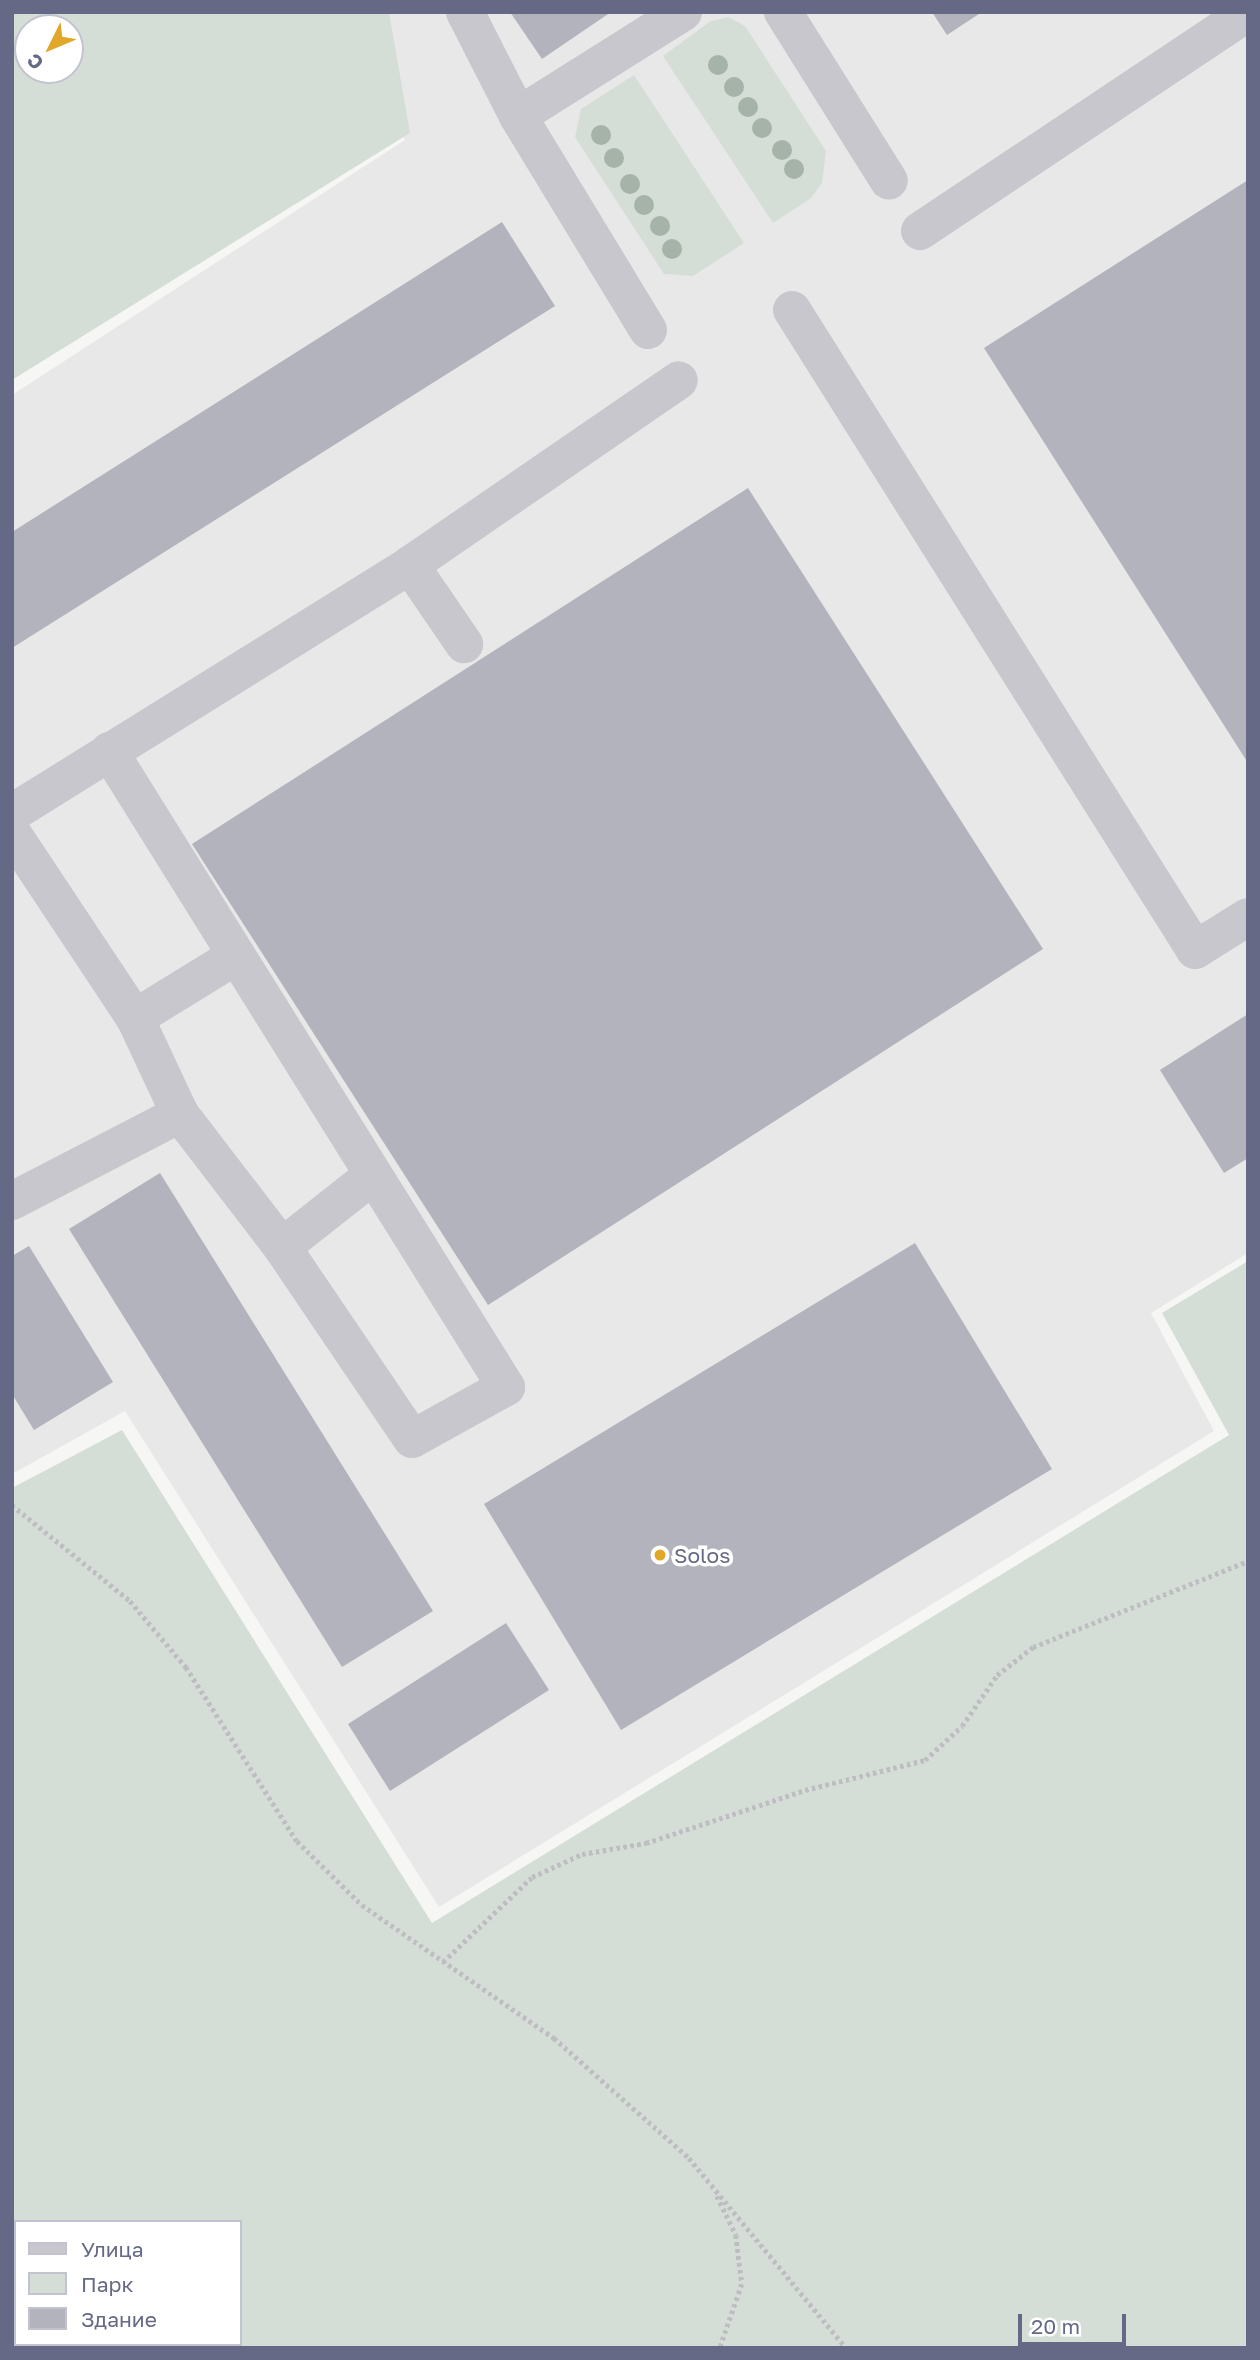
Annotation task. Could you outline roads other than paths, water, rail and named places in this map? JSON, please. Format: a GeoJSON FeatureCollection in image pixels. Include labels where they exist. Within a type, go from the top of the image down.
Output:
{"type":"FeatureCollection","features":[{"type":"Feature","properties":{"kind":"lane"},"geometry":{"type":"LineString","coordinates":[[465,12],[519,116],[648,330]]}},
{"type":"Feature","properties":{"kind":"lane"},"geometry":{"type":"LineString","coordinates":[[519,116],[682,12]]}},
{"type":"Feature","properties":{"kind":"lane"},"geometry":{"type":"LineString","coordinates":[[783,12],[889,181]]}},
{"type":"Feature","properties":{"kind":"lane"},"geometry":{"type":"LineString","coordinates":[[920,232],[1248,12]]}},
{"type":"Feature","properties":{"kind":"lane"},"geometry":{"type":"LineString","coordinates":[[792,310],[1195,950],[1248,917]]}},
{"type":"Feature","properties":{"kind":"lane"},"geometry":{"type":"LineString","coordinates":[[12,813],[410,565],[679,380]]}},
{"type":"Feature","properties":{"kind":"lane"},"geometry":{"type":"LineString","coordinates":[[410,565],[464,644]]}},
{"type":"Feature","properties":{"kind":"lane"},"geometry":{"type":"LineString","coordinates":[[12,833],[135,1018],[180,1114],[282,1247],[412,1439],[506,1387],[234,957],[109,751]]}},
{"type":"Feature","properties":{"kind":"lane"},"geometry":{"type":"LineString","coordinates":[[135,1018],[234,957]]}},
{"type":"Feature","properties":{"kind":"lane"},"geometry":{"type":"LineString","coordinates":[[12,1201],[180,1114]]}},
{"type":"Feature","properties":{"kind":"lane"},"geometry":{"type":"LineString","coordinates":[[282,1247],[372,1176]]}},
{"type":"Feature","properties":{"kind":"place","name":"Solos"},"geometry":{"type":"Point","coordinates":[660,1555]}}]}
